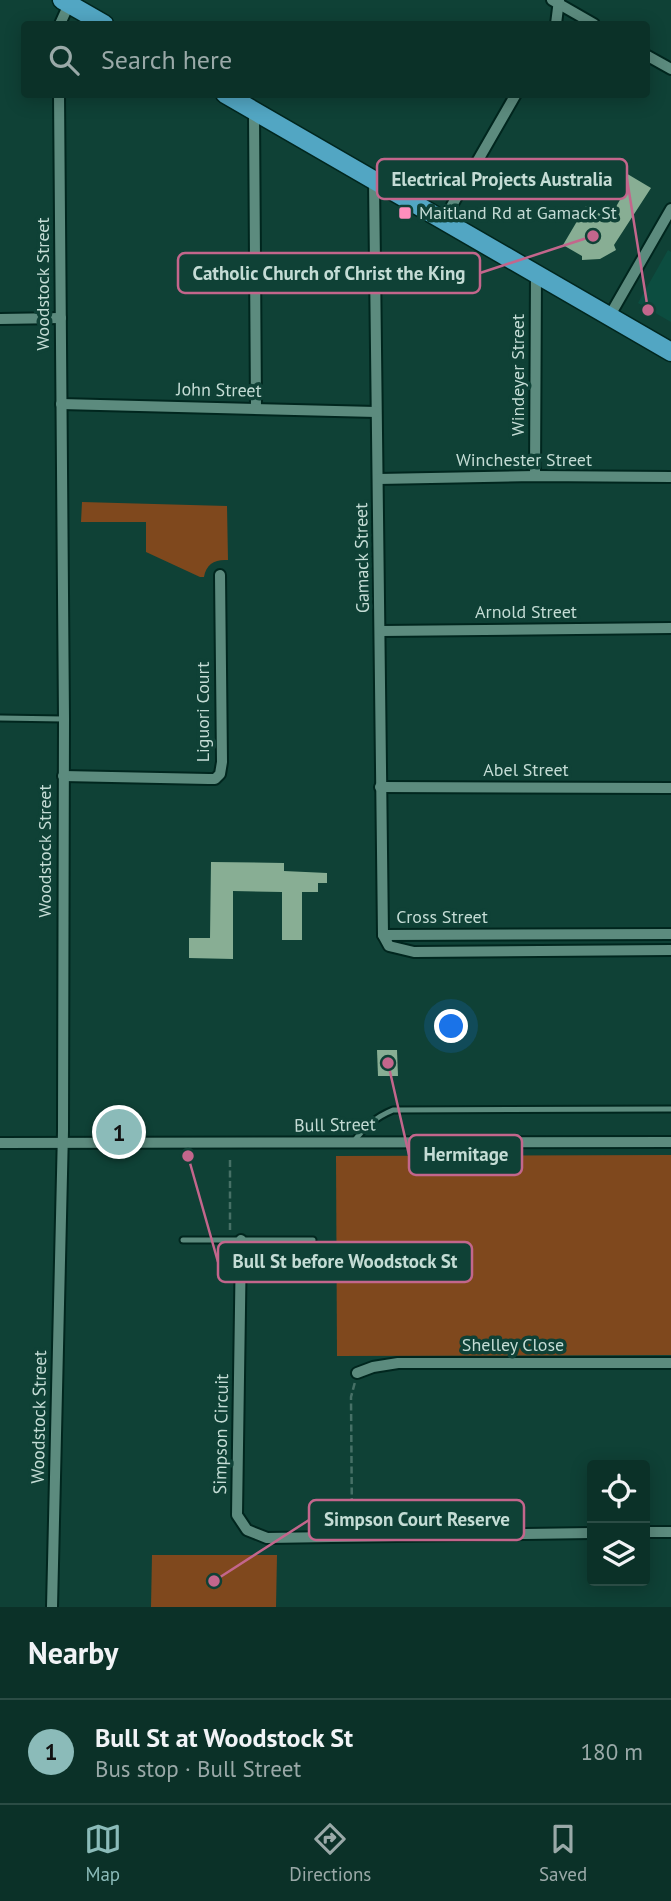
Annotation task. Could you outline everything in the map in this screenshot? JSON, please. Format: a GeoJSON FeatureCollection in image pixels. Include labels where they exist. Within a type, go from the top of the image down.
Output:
{"type":"FeatureCollection","features":[{"type":"Feature","properties":{"kind":"main road"},"geometry":{"type":"LineString","coordinates":[[65,2],[99,21]]}},
{"type":"Feature","properties":{"kind":"main road"},"geometry":{"type":"LineString","coordinates":[[232,98],[671,352]]}},
{"type":"Feature","properties":{"kind":"street"},"geometry":{"type":"LineString","coordinates":[[556,1],[556,21]]}},
{"type":"Feature","properties":{"kind":"street"},"geometry":{"type":"LineString","coordinates":[[556,1],[589,21]]}},
{"type":"Feature","properties":{"kind":"street"},"geometry":{"type":"LineString","coordinates":[[61,21],[65,2]]}},
{"type":"Feature","properties":{"kind":"street"},"geometry":{"type":"LineString","coordinates":[[650,57],[671,69]]}},
{"type":"Feature","properties":{"kind":"street","name":"Woodstock Street"},"geometry":{"type":"LineString","coordinates":[[52,1607],[63,1143],[64,719],[59,98]]}},
{"type":"Feature","properties":{"kind":"street"},"geometry":{"type":"LineString","coordinates":[[443,221],[514,98]]}},
{"type":"Feature","properties":{"kind":"street"},"geometry":{"type":"LineString","coordinates":[[254,111],[256,409]]}},
{"type":"Feature","properties":{"kind":"street","name":"Gamack Street"},"geometry":{"type":"LineString","coordinates":[[374,181],[383,935]]}},
{"type":"Feature","properties":{"kind":"street"},"geometry":{"type":"LineString","coordinates":[[609,317],[671,209]]}},
{"type":"Feature","properties":{"kind":"street","name":"Windeyer Street"},"geometry":{"type":"LineString","coordinates":[[535,476],[536,274]]}},
{"type":"Feature","properties":{"kind":"street"},"geometry":{"type":"LineString","coordinates":[[0,319],[61,318]]}},
{"type":"Feature","properties":{"kind":"street","name":"John Street"},"geometry":{"type":"LineString","coordinates":[[61,404],[376,412]]}},
{"type":"Feature","properties":{"kind":"street","name":"Winchester Street"},"geometry":{"type":"LineString","coordinates":[[378,479],[671,477]]}},
{"type":"Feature","properties":{"kind":"street","name":"Liguori Court"},"geometry":{"type":"LineString","coordinates":[[63,776],[215,779],[220,774],[220,575]]}},
{"type":"Feature","properties":{"kind":"street","name":"Arnold Street"},"geometry":{"type":"LineString","coordinates":[[381,631],[671,628]]}},
{"type":"Feature","properties":{"kind":"street","name":"Abel Street"},"geometry":{"type":"LineString","coordinates":[[380,787],[671,788]]}},
{"type":"Feature","properties":{"kind":"street","name":"Cross Street"},"geometry":{"type":"LineString","coordinates":[[671,934],[383,935],[389,946],[414,952],[671,950]]}},
{"type":"Feature","properties":{"kind":"street","name":"Bull Street"},"geometry":{"type":"LineString","coordinates":[[0,1143],[671,1142]]}},
{"type":"Feature","properties":{"kind":"street","name":"Simpson Circuit"},"geometry":{"type":"LineString","coordinates":[[241,1240],[237,1515],[247,1530],[267,1538],[587,1533]]}},
{"type":"Feature","properties":{"kind":"street","name":"Shelley Close"},"geometry":{"type":"LineString","coordinates":[[357,1373],[398,1363],[671,1363]]}},
{"type":"Feature","properties":{"kind":"street"},"geometry":{"type":"LineString","coordinates":[[650,1532],[671,1532]]}},
{"type":"Feature","properties":{"kind":"lane"},"geometry":{"type":"LineString","coordinates":[[0,718],[64,719]]}},
{"type":"Feature","properties":{"kind":"lane"},"geometry":{"type":"LineString","coordinates":[[354,1142],[378,1116],[393,1110],[671,1109]]}},
{"type":"Feature","properties":{"kind":"lane"},"geometry":{"type":"LineString","coordinates":[[183,1240],[313,1240]]}},
{"type":"Feature","properties":{"kind":"path"},"geometry":{"type":"LineString","coordinates":[[230,1159],[230,1230]]}},
{"type":"Feature","properties":{"kind":"path"},"geometry":{"type":"LineString","coordinates":[[352,1536],[351,1397],[357,1373]]}},
{"type":"Feature","properties":{"kind":"shaded area"},"geometry":{"type":"Polygon","coordinates":[[[668,250],[671,252],[671,322],[638,303],[668,250]]]}},
{"type":"Feature","properties":{"kind":"shaded area"},"geometry":{"type":"Polygon","coordinates":[[[82,502],[227,506],[228,560],[212,563],[204,577],[200,577],[146,552],[146,522],[81,522],[82,502]]]}},
{"type":"Feature","properties":{"kind":"shaded area"},"geometry":{"type":"Polygon","coordinates":[[[671,1155],[671,1355],[337,1356],[336,1156],[671,1155]]]}},
{"type":"Feature","properties":{"kind":"shaded area"},"geometry":{"type":"Polygon","coordinates":[[[152,1555],[277,1555],[276,1607],[151,1607],[152,1555]]]}},
{"type":"Feature","properties":{"kind":"building"},"geometry":{"type":"Polygon","coordinates":[[[614,166],[651,188],[614,245],[616,250],[600,259],[582,260],[582,256],[563,245],[586,206],[609,219],[625,191],[606,180],[614,166]]]}},
{"type":"Feature","properties":{"kind":"building"},"geometry":{"type":"Polygon","coordinates":[[[211,862],[284,863],[284,871],[327,873],[327,883],[318,883],[318,892],[302,892],[302,940],[282,940],[282,892],[233,891],[233,959],[189,958],[189,938],[210,938],[211,862]]]}},
{"type":"Feature","properties":{"kind":"building"},"geometry":{"type":"Polygon","coordinates":[[[377,1050],[397,1050],[398,1076],[378,1076],[377,1050]]]}},
{"type":"Feature","properties":{"kind":"place","name":"Maitland Rd at Gamack St"},"geometry":{"type":"Point","coordinates":[405,213]}},
{"type":"Feature","properties":{"kind":"place","name":"Catholic Church of Christ the King"},"geometry":{"type":"Point","coordinates":[593,236]}},
{"type":"Feature","properties":{"kind":"place","name":"Electrical Projects Australia"},"geometry":{"type":"Point","coordinates":[648,310]}},
{"type":"Feature","properties":{"kind":"place","name":"Hermitage"},"geometry":{"type":"Point","coordinates":[388,1063]}},
{"type":"Feature","properties":{"kind":"place","name":"Bull St at Woodstock St"},"geometry":{"type":"Point","coordinates":[119,1132]}},
{"type":"Feature","properties":{"kind":"place","name":"Bull St before Woodstock St"},"geometry":{"type":"Point","coordinates":[188,1156]}},
{"type":"Feature","properties":{"kind":"place","name":"Simpson Court Reserve"},"geometry":{"type":"Point","coordinates":[214,1581]}}]}
